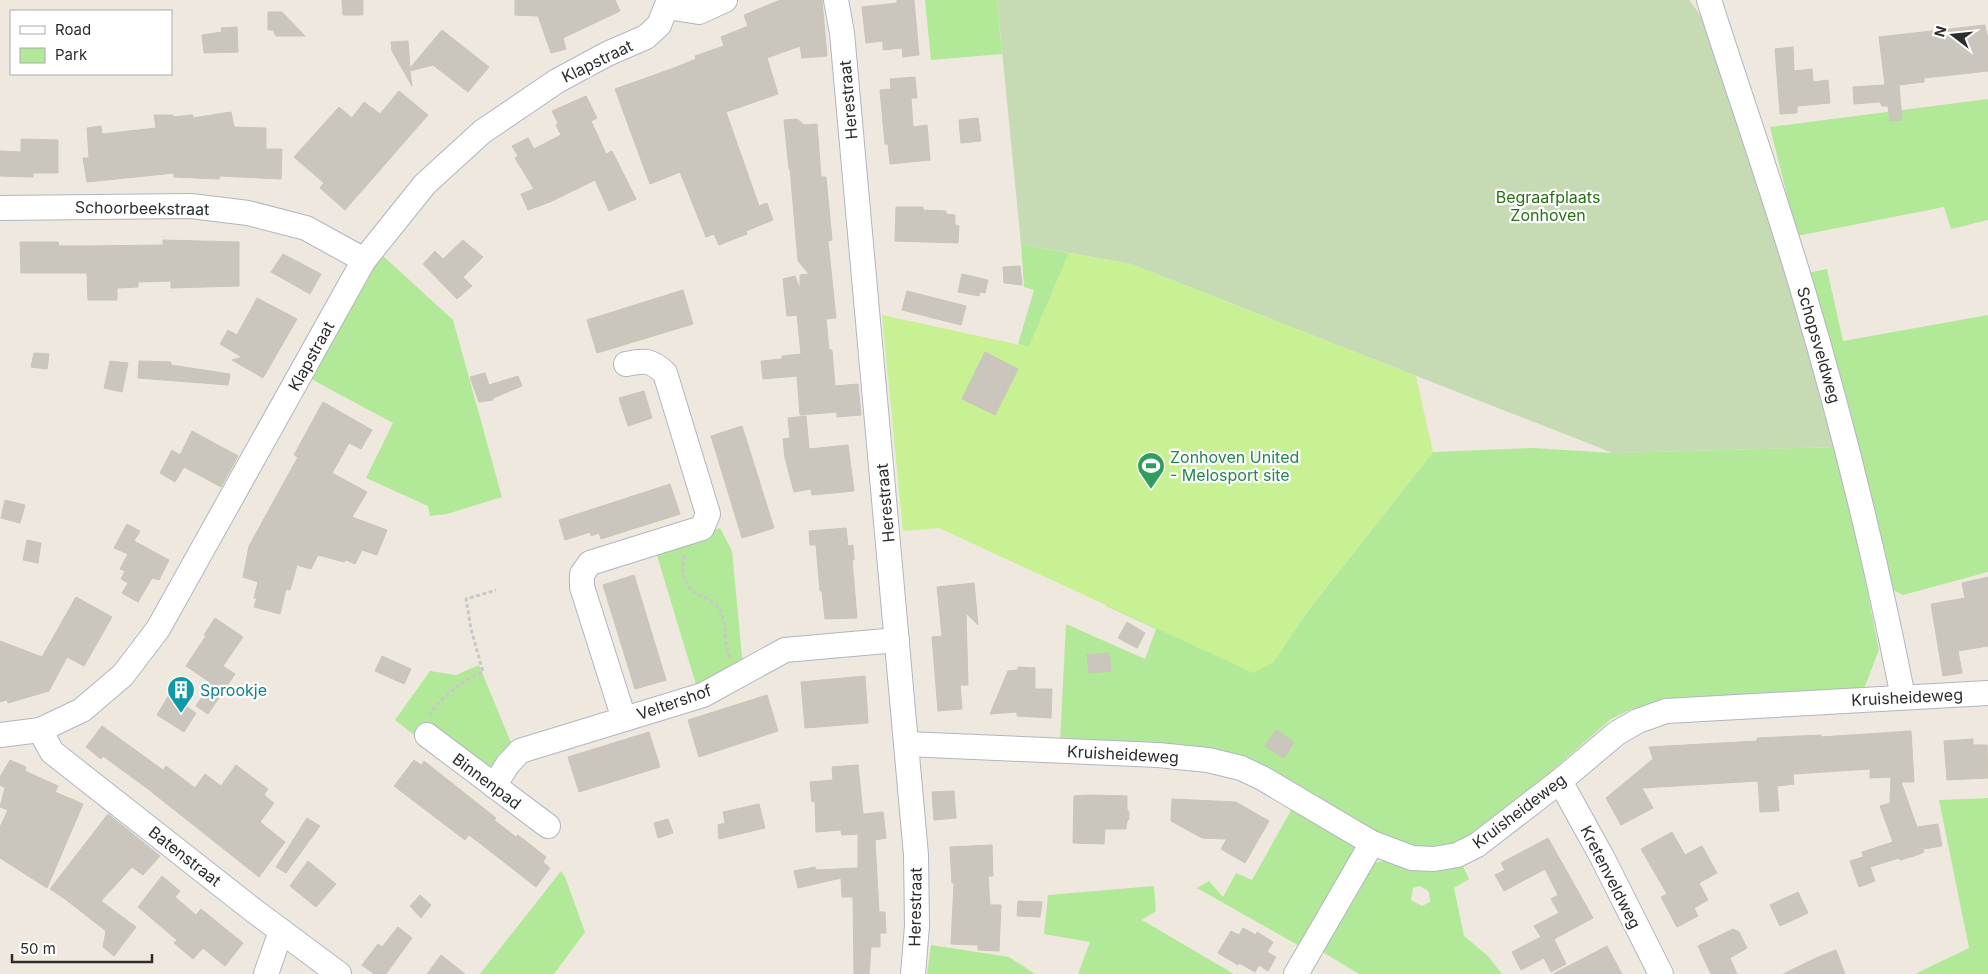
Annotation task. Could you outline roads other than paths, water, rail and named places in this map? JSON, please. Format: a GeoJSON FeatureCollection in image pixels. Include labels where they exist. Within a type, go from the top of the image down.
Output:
{"type":"FeatureCollection","features":[{"type":"Feature","properties":{"kind":"street","name":"Klapstraat"},"geometry":{"type":"LineString","coordinates":[[0,735],[40,730],[82,710],[123,675],[158,629],[364,260],[425,184],[482,132],[557,80],[646,37],[659,25],[668,4],[699,12],[725,0]]}},
{"type":"Feature","properties":{"kind":"street","name":"Herestraat"},"geometry":{"type":"LineString","coordinates":[[836,0],[842,33],[916,854],[917,926],[913,974]]}},
{"type":"Feature","properties":{"kind":"street","name":"Herestraat"},"geometry":{"type":"LineString","coordinates":[[842,33],[849,0]]}},
{"type":"Feature","properties":{"kind":"street","name":"Schopsveldweg"},"geometry":{"type":"LineString","coordinates":[[1709,0],[1803,289],[1846,440],[1883,592],[1903,697]]}},
{"type":"Feature","properties":{"kind":"street","name":"Schoorbeekstraat"},"geometry":{"type":"LineString","coordinates":[[0,208],[191,206],[248,213],[306,228],[364,260]]}},
{"type":"Feature","properties":{"kind":"street"},"geometry":{"type":"LineString","coordinates":[[624,719],[582,587],[582,574],[590,562],[702,528],[708,514],[665,373],[656,365],[644,360],[626,364]]}},
{"type":"Feature","properties":{"kind":"street","name":"Veltershof"},"geometry":{"type":"LineString","coordinates":[[494,786],[508,764],[520,751],[703,695],[785,650],[897,640]]}},
{"type":"Feature","properties":{"kind":"street","name":"Kruisheideweg"},"geometry":{"type":"LineString","coordinates":[[907,744],[1158,755],[1208,760],[1241,768],[1262,778],[1372,843],[1412,858],[1434,859],[1456,855],[1477,845],[1560,781],[1617,733],[1638,721],[1666,711],[1988,693]]}},
{"type":"Feature","properties":{"kind":"street","name":"Batenstraat"},"geometry":{"type":"LineString","coordinates":[[40,730],[52,752],[339,974]]}},
{"type":"Feature","properties":{"kind":"street","name":"Binnenpad"},"geometry":{"type":"LineString","coordinates":[[427,735],[548,826]]}},
{"type":"Feature","properties":{"kind":"street","name":"Kretenveldweg"},"geometry":{"type":"LineString","coordinates":[[1560,781],[1602,856],[1661,974]]}},
{"type":"Feature","properties":{"kind":"street"},"geometry":{"type":"LineString","coordinates":[[1296,974],[1372,843]]}},
{"type":"Feature","properties":{"kind":"street"},"geometry":{"type":"LineString","coordinates":[[266,974],[281,931]]}},
{"type":"Feature","properties":{"kind":"place","name":"Zonhoven United - Melosport site"},"geometry":{"type":"Point","coordinates":[1151,490]}},
{"type":"Feature","properties":{"kind":"place","name":"Sprookje"},"geometry":{"type":"Point","coordinates":[181,714]}},
{"type":"Feature","properties":{"kind":"park label","name":"Begraafplaats Zonhoven"},"geometry":{"type":"Point","coordinates":[1548,206]}}]}
